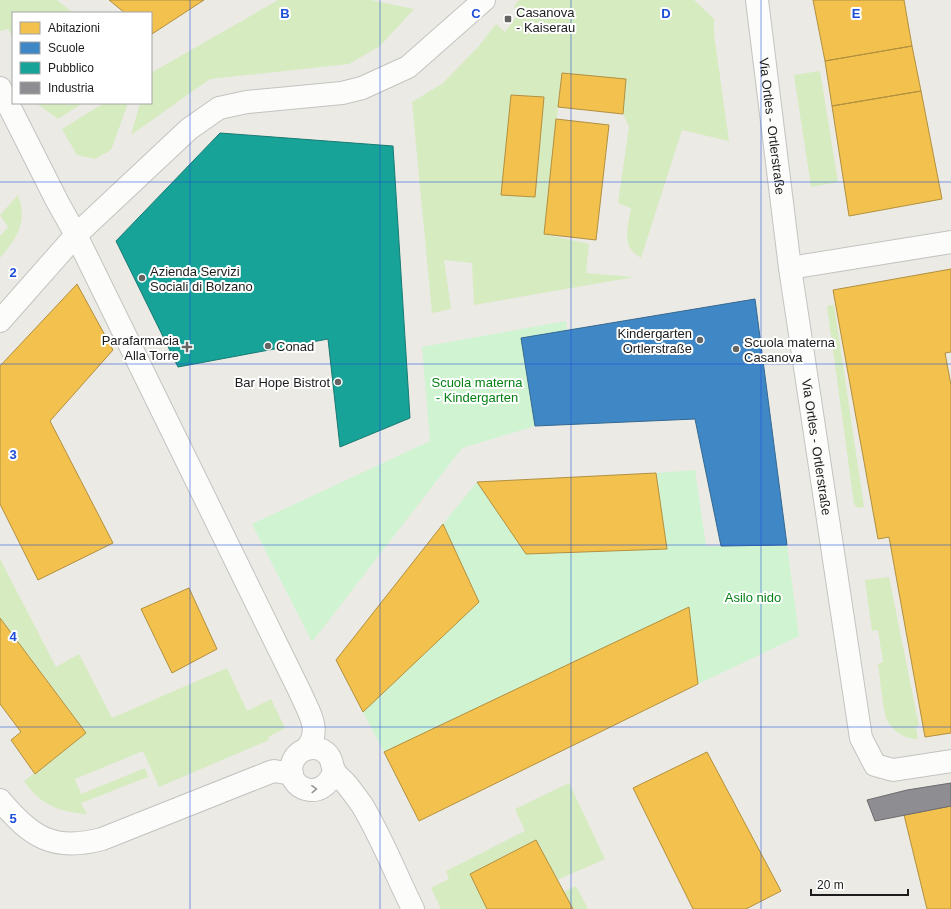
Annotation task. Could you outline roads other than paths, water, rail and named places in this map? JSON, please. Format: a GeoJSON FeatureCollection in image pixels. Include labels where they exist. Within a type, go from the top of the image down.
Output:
{"type":"FeatureCollection","features":[{"type":"Feature","properties":{"kind":"street"},"geometry":{"type":"LineString","coordinates":[[0,321],[76,236],[189,129],[219,108],[247,102],[342,93],[362,88],[408,67],[484,0]]}},
{"type":"Feature","properties":{"kind":"street","name":"Via Ortles - Ortlerstraße"},"geometry":{"type":"LineString","coordinates":[[757,0],[790,268],[860,738],[875,765],[893,770],[951,761]]}},
{"type":"Feature","properties":{"kind":"street"},"geometry":{"type":"LineString","coordinates":[[0,88],[76,236],[300,692],[315,728],[313,741],[306,749],[295,757],[292,763],[292,774],[296,783],[302,788],[315,790],[326,785],[332,778],[334,771]]}},
{"type":"Feature","properties":{"kind":"street"},"geometry":{"type":"LineString","coordinates":[[790,268],[951,242]]}},
{"type":"Feature","properties":{"kind":"street"},"geometry":{"type":"LineString","coordinates":[[306,749],[320,749],[330,757],[334,771],[362,805],[413,909]]}},
{"type":"Feature","properties":{"kind":"street"},"geometry":{"type":"LineString","coordinates":[[0,800],[9,811],[33,832],[60,844],[82,845],[102,840],[268,773],[274,771],[292,774]]}},
{"type":"Feature","properties":{"kind":"place","name":"Casanova - Kaiserau"},"geometry":{"type":"Point","coordinates":[508,19]}},
{"type":"Feature","properties":{"kind":"place","name":"Azienda Servizi Sociali di Bolzano"},"geometry":{"type":"Point","coordinates":[142,278]}},
{"type":"Feature","properties":{"kind":"place","name":"Kindergarten Ortlerstraße"},"geometry":{"type":"Point","coordinates":[700,340]}},
{"type":"Feature","properties":{"kind":"place","name":"Conad"},"geometry":{"type":"Point","coordinates":[268,346]}},
{"type":"Feature","properties":{"kind":"place","name":"Parafarmacia Alla Torre"},"geometry":{"type":"Point","coordinates":[187,347]}},
{"type":"Feature","properties":{"kind":"place","name":"Scuola materna Casanova"},"geometry":{"type":"Point","coordinates":[736,349]}},
{"type":"Feature","properties":{"kind":"place","name":"Bar Hope Bistrot"},"geometry":{"type":"Point","coordinates":[338,382]}},
{"type":"Feature","properties":{"kind":"park label","name":"Scuola materna - Kindergarten"},"geometry":{"type":"Point","coordinates":[477,390]}},
{"type":"Feature","properties":{"kind":"park label","name":"Asilo nido"},"geometry":{"type":"Point","coordinates":[753,597]}}]}
